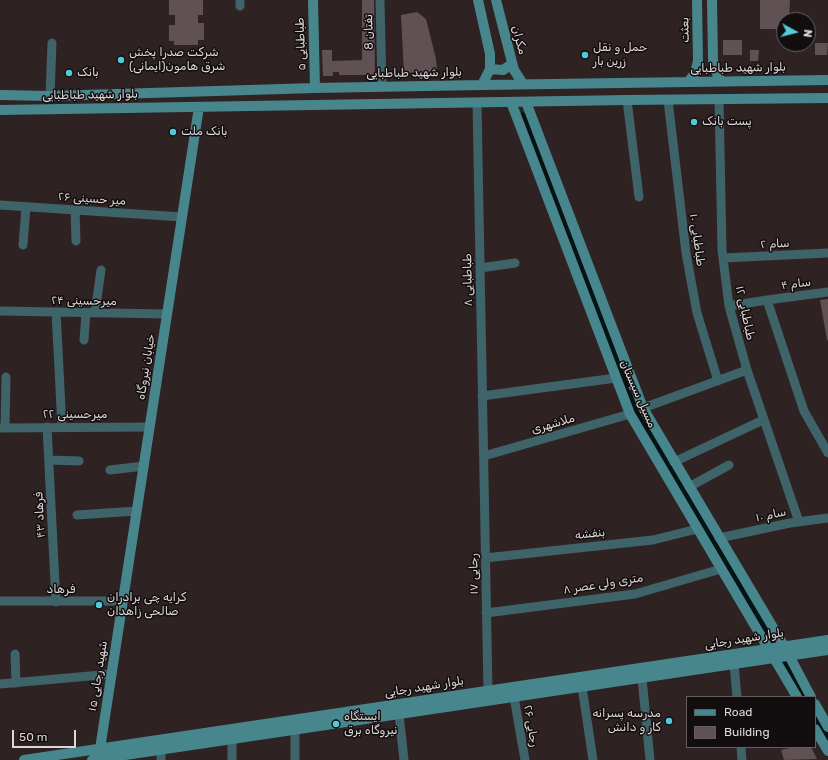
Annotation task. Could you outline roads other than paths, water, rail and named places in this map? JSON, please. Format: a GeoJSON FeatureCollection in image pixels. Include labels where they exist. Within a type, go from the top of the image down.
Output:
{"type":"FeatureCollection","features":[{"type":"Feature","properties":{"kind":"main road","name":"طباطبایی ۵"},"geometry":{"type":"LineString","coordinates":[[312,0],[315,88]]}},
{"type":"Feature","properties":{"kind":"main road"},"geometry":{"type":"LineString","coordinates":[[478,0],[490,54],[490,69],[482,85]]}},
{"type":"Feature","properties":{"kind":"main road","name":"مکران"},"geometry":{"type":"LineString","coordinates":[[496,0],[512,64],[514,70],[524,84]]}},
{"type":"Feature","properties":{"kind":"main road","name":"بعثت"},"geometry":{"type":"LineString","coordinates":[[688,82],[695,73],[698,61],[697,0]]}},
{"type":"Feature","properties":{"kind":"main road"},"geometry":{"type":"LineString","coordinates":[[712,0],[713,60],[717,74],[721,81]]}},
{"type":"Feature","properties":{"kind":"main road"},"geometry":{"type":"LineString","coordinates":[[698,61],[713,60]]}},
{"type":"Feature","properties":{"kind":"main road"},"geometry":{"type":"LineString","coordinates":[[490,69],[503,70],[512,64]]}},
{"type":"Feature","properties":{"kind":"main road","name":"بلوار شهید طباطبایی"},"geometry":{"type":"LineString","coordinates":[[0,95],[50,96],[315,88],[828,80]]}},
{"type":"Feature","properties":{"kind":"main road"},"geometry":{"type":"LineString","coordinates":[[626,82],[628,100]]}},
{"type":"Feature","properties":{"kind":"main road","name":"بلوار شهید طباطبایی"},"geometry":{"type":"LineString","coordinates":[[0,110],[828,98]]}},
{"type":"Feature","properties":{"kind":"main road","name":"مسیل سیستان"},"geometry":{"type":"LineString","coordinates":[[511,102],[630,414],[796,696]]}},
{"type":"Feature","properties":{"kind":"main road","name":"مسیل سیستان"},"geometry":{"type":"LineString","coordinates":[[526,102],[643,408],[784,646],[810,696]]}},
{"type":"Feature","properties":{"kind":"main road","name":"خیابان نیروگاه"},"geometry":{"type":"LineString","coordinates":[[118,631],[199,107]]}},
{"type":"Feature","properties":{"kind":"main road","name":"شهید رجایی ۱۵"},"geometry":{"type":"LineString","coordinates":[[100,748],[118,631]]}},
{"type":"Feature","properties":{"kind":"main road","name":"بلوار شهید رجایی"},"geometry":{"type":"LineString","coordinates":[[92,760],[161,755],[232,739],[295,730],[488,690],[828,640]]}},
{"type":"Feature","properties":{"kind":"main road","name":"بلوار شهید رجایی"},"geometry":{"type":"LineString","coordinates":[[24,760],[100,748],[398,709],[514,697],[828,650]]}},
{"type":"Feature","properties":{"kind":"main road"},"geometry":{"type":"LineString","coordinates":[[816,706],[828,728]]}},
{"type":"Feature","properties":{"kind":"main road"},"geometry":{"type":"LineString","coordinates":[[816,730],[826,744]]}},
{"type":"Feature","properties":{"kind":"street","name":"تفتان 8"},"geometry":{"type":"LineString","coordinates":[[380,0],[382,87]]}},
{"type":"Feature","properties":{"kind":"street"},"geometry":{"type":"LineString","coordinates":[[50,96],[52,43]]}},
{"type":"Feature","properties":{"kind":"street","name":"طباطبایی ۱۲"},"geometry":{"type":"LineString","coordinates":[[719,99],[723,258],[729,306],[746,370],[800,522]]}},
{"type":"Feature","properties":{"kind":"street"},"geometry":{"type":"LineString","coordinates":[[628,100],[640,197]]}},
{"type":"Feature","properties":{"kind":"street","name":"طباطبایی ۱۰"},"geometry":{"type":"LineString","coordinates":[[668,100],[686,253],[698,313],[718,381]]}},
{"type":"Feature","properties":{"kind":"street","name":"طباطبایی ۸"},"geometry":{"type":"LineString","coordinates":[[477,103],[484,456]]}},
{"type":"Feature","properties":{"kind":"street","name":"میر حسینی ۲۶"},"geometry":{"type":"LineString","coordinates":[[0,205],[182,218]]}},
{"type":"Feature","properties":{"kind":"street"},"geometry":{"type":"LineString","coordinates":[[23,246],[26,207]]}},
{"type":"Feature","properties":{"kind":"street"},"geometry":{"type":"LineString","coordinates":[[75,210],[76,241]]}},
{"type":"Feature","properties":{"kind":"street","name":"سام ۲"},"geometry":{"type":"LineString","coordinates":[[723,258],[828,253]]}},
{"type":"Feature","properties":{"kind":"street"},"geometry":{"type":"LineString","coordinates":[[480,268],[515,263]]}},
{"type":"Feature","properties":{"kind":"street"},"geometry":{"type":"LineString","coordinates":[[84,340],[101,270]]}},
{"type":"Feature","properties":{"kind":"street","name":"سام ۴"},"geometry":{"type":"LineString","coordinates":[[729,306],[828,292]]}},
{"type":"Feature","properties":{"kind":"street"},"geometry":{"type":"LineString","coordinates":[[767,300],[804,411],[828,453]]}},
{"type":"Feature","properties":{"kind":"street","name":"میرحسینی ۲۴"},"geometry":{"type":"LineString","coordinates":[[0,311],[167,314]]}},
{"type":"Feature","properties":{"kind":"street"},"geometry":{"type":"LineString","coordinates":[[56,312],[62,427]]}},
{"type":"Feature","properties":{"kind":"street"},"geometry":{"type":"LineString","coordinates":[[643,408],[746,370]]}},
{"type":"Feature","properties":{"kind":"street"},"geometry":{"type":"LineString","coordinates":[[2,428],[6,377]]}},
{"type":"Feature","properties":{"kind":"street"},"geometry":{"type":"LineString","coordinates":[[482,396],[616,378]]}},
{"type":"Feature","properties":{"kind":"street","name":"ملاشهری"},"geometry":{"type":"LineString","coordinates":[[484,456],[630,414]]}},
{"type":"Feature","properties":{"kind":"street"},"geometry":{"type":"LineString","coordinates":[[674,462],[763,420]]}},
{"type":"Feature","properties":{"kind":"street","name":"فرهاد ۴۳"},"geometry":{"type":"LineString","coordinates":[[47,427],[56,602]]}},
{"type":"Feature","properties":{"kind":"street","name":"میرحسینی ۲۲"},"geometry":{"type":"LineString","coordinates":[[2,428],[150,427]]}},
{"type":"Feature","properties":{"kind":"street","name":"رجایی ۱۷"},"geometry":{"type":"LineString","coordinates":[[484,456],[488,690]]}},
{"type":"Feature","properties":{"kind":"street"},"geometry":{"type":"LineString","coordinates":[[49,460],[79,461]]}},
{"type":"Feature","properties":{"kind":"street"},"geometry":{"type":"LineString","coordinates":[[689,487],[729,465]]}},
{"type":"Feature","properties":{"kind":"street"},"geometry":{"type":"LineString","coordinates":[[110,470],[144,466]]}},
{"type":"Feature","properties":{"kind":"street"},"geometry":{"type":"LineString","coordinates":[[76,515],[137,511]]}},
{"type":"Feature","properties":{"kind":"street","name":"سام ۱۰"},"geometry":{"type":"LineString","coordinates":[[719,538],[828,518]]}},
{"type":"Feature","properties":{"kind":"street","name":"بنفشه"},"geometry":{"type":"LineString","coordinates":[[485,558],[653,540],[697,529]]}},
{"type":"Feature","properties":{"kind":"street","name":"۸ متری ولی عصر"},"geometry":{"type":"LineString","coordinates":[[486,613],[635,594],[721,569]]}},
{"type":"Feature","properties":{"kind":"street","name":"فرهاد"},"geometry":{"type":"LineString","coordinates":[[0,601],[123,601]]}},
{"type":"Feature","properties":{"kind":"street"},"geometry":{"type":"LineString","coordinates":[[15,654],[16,683]]}},
{"type":"Feature","properties":{"kind":"street"},"geometry":{"type":"LineString","coordinates":[[734,664],[737,696]]}},
{"type":"Feature","properties":{"kind":"street"},"geometry":{"type":"LineString","coordinates":[[0,684],[112,674]]}},
{"type":"Feature","properties":{"kind":"street"},"geometry":{"type":"LineString","coordinates":[[642,678],[650,760]]}},
{"type":"Feature","properties":{"kind":"street"},"geometry":{"type":"LineString","coordinates":[[582,687],[593,760]]}},
{"type":"Feature","properties":{"kind":"street","name":"رجایی ۲۶"},"geometry":{"type":"LineString","coordinates":[[514,697],[525,760]]}},
{"type":"Feature","properties":{"kind":"street"},"geometry":{"type":"LineString","coordinates":[[398,709],[404,760]]}},
{"type":"Feature","properties":{"kind":"street"},"geometry":{"type":"LineString","coordinates":[[295,730],[295,760]]}},
{"type":"Feature","properties":{"kind":"street"},"geometry":{"type":"LineString","coordinates":[[232,739],[232,760]]}},
{"type":"Feature","properties":{"kind":"street"},"geometry":{"type":"LineString","coordinates":[[741,748],[742,760]]}},
{"type":"Feature","properties":{"kind":"waterway"},"geometry":{"type":"LineString","coordinates":[[523,117],[635,411],[650,438],[770,633]]}},
{"type":"Feature","properties":{"kind":"waterway","name":"مسیل سیستان"},"geometry":{"type":"LineString","coordinates":[[786,664],[803,696]]}},
{"type":"Feature","properties":{"kind":"waterway","name":"مسیل سیستان"},"geometry":{"type":"LineString","coordinates":[[816,719],[828,740]]}},
{"type":"Feature","properties":{"kind":"place","name":"حمل و نقل زرین بار"},"geometry":{"type":"Point","coordinates":[585,55]}},
{"type":"Feature","properties":{"kind":"place","name":"شرکت صدرا پخش شرق هامون(ایمانی)"},"geometry":{"type":"Point","coordinates":[121,60]}},
{"type":"Feature","properties":{"kind":"place","name":"بانک"},"geometry":{"type":"Point","coordinates":[69,73]}},
{"type":"Feature","properties":{"kind":"place","name":"پست بانک"},"geometry":{"type":"Point","coordinates":[694,122]}},
{"type":"Feature","properties":{"kind":"place","name":"بانک ملت"},"geometry":{"type":"Point","coordinates":[173,132]}},
{"type":"Feature","properties":{"kind":"place","name":"کرایه چی برادران صالحی زاهدان"},"geometry":{"type":"Point","coordinates":[99,605]}},
{"type":"Feature","properties":{"kind":"place","name":"مدرسه پسرانه کار و دانش"},"geometry":{"type":"Point","coordinates":[669,721]}},
{"type":"Feature","properties":{"kind":"place","name":"ایستگاه نیروگاه برق"},"geometry":{"type":"Point","coordinates":[336,724]}}]}
